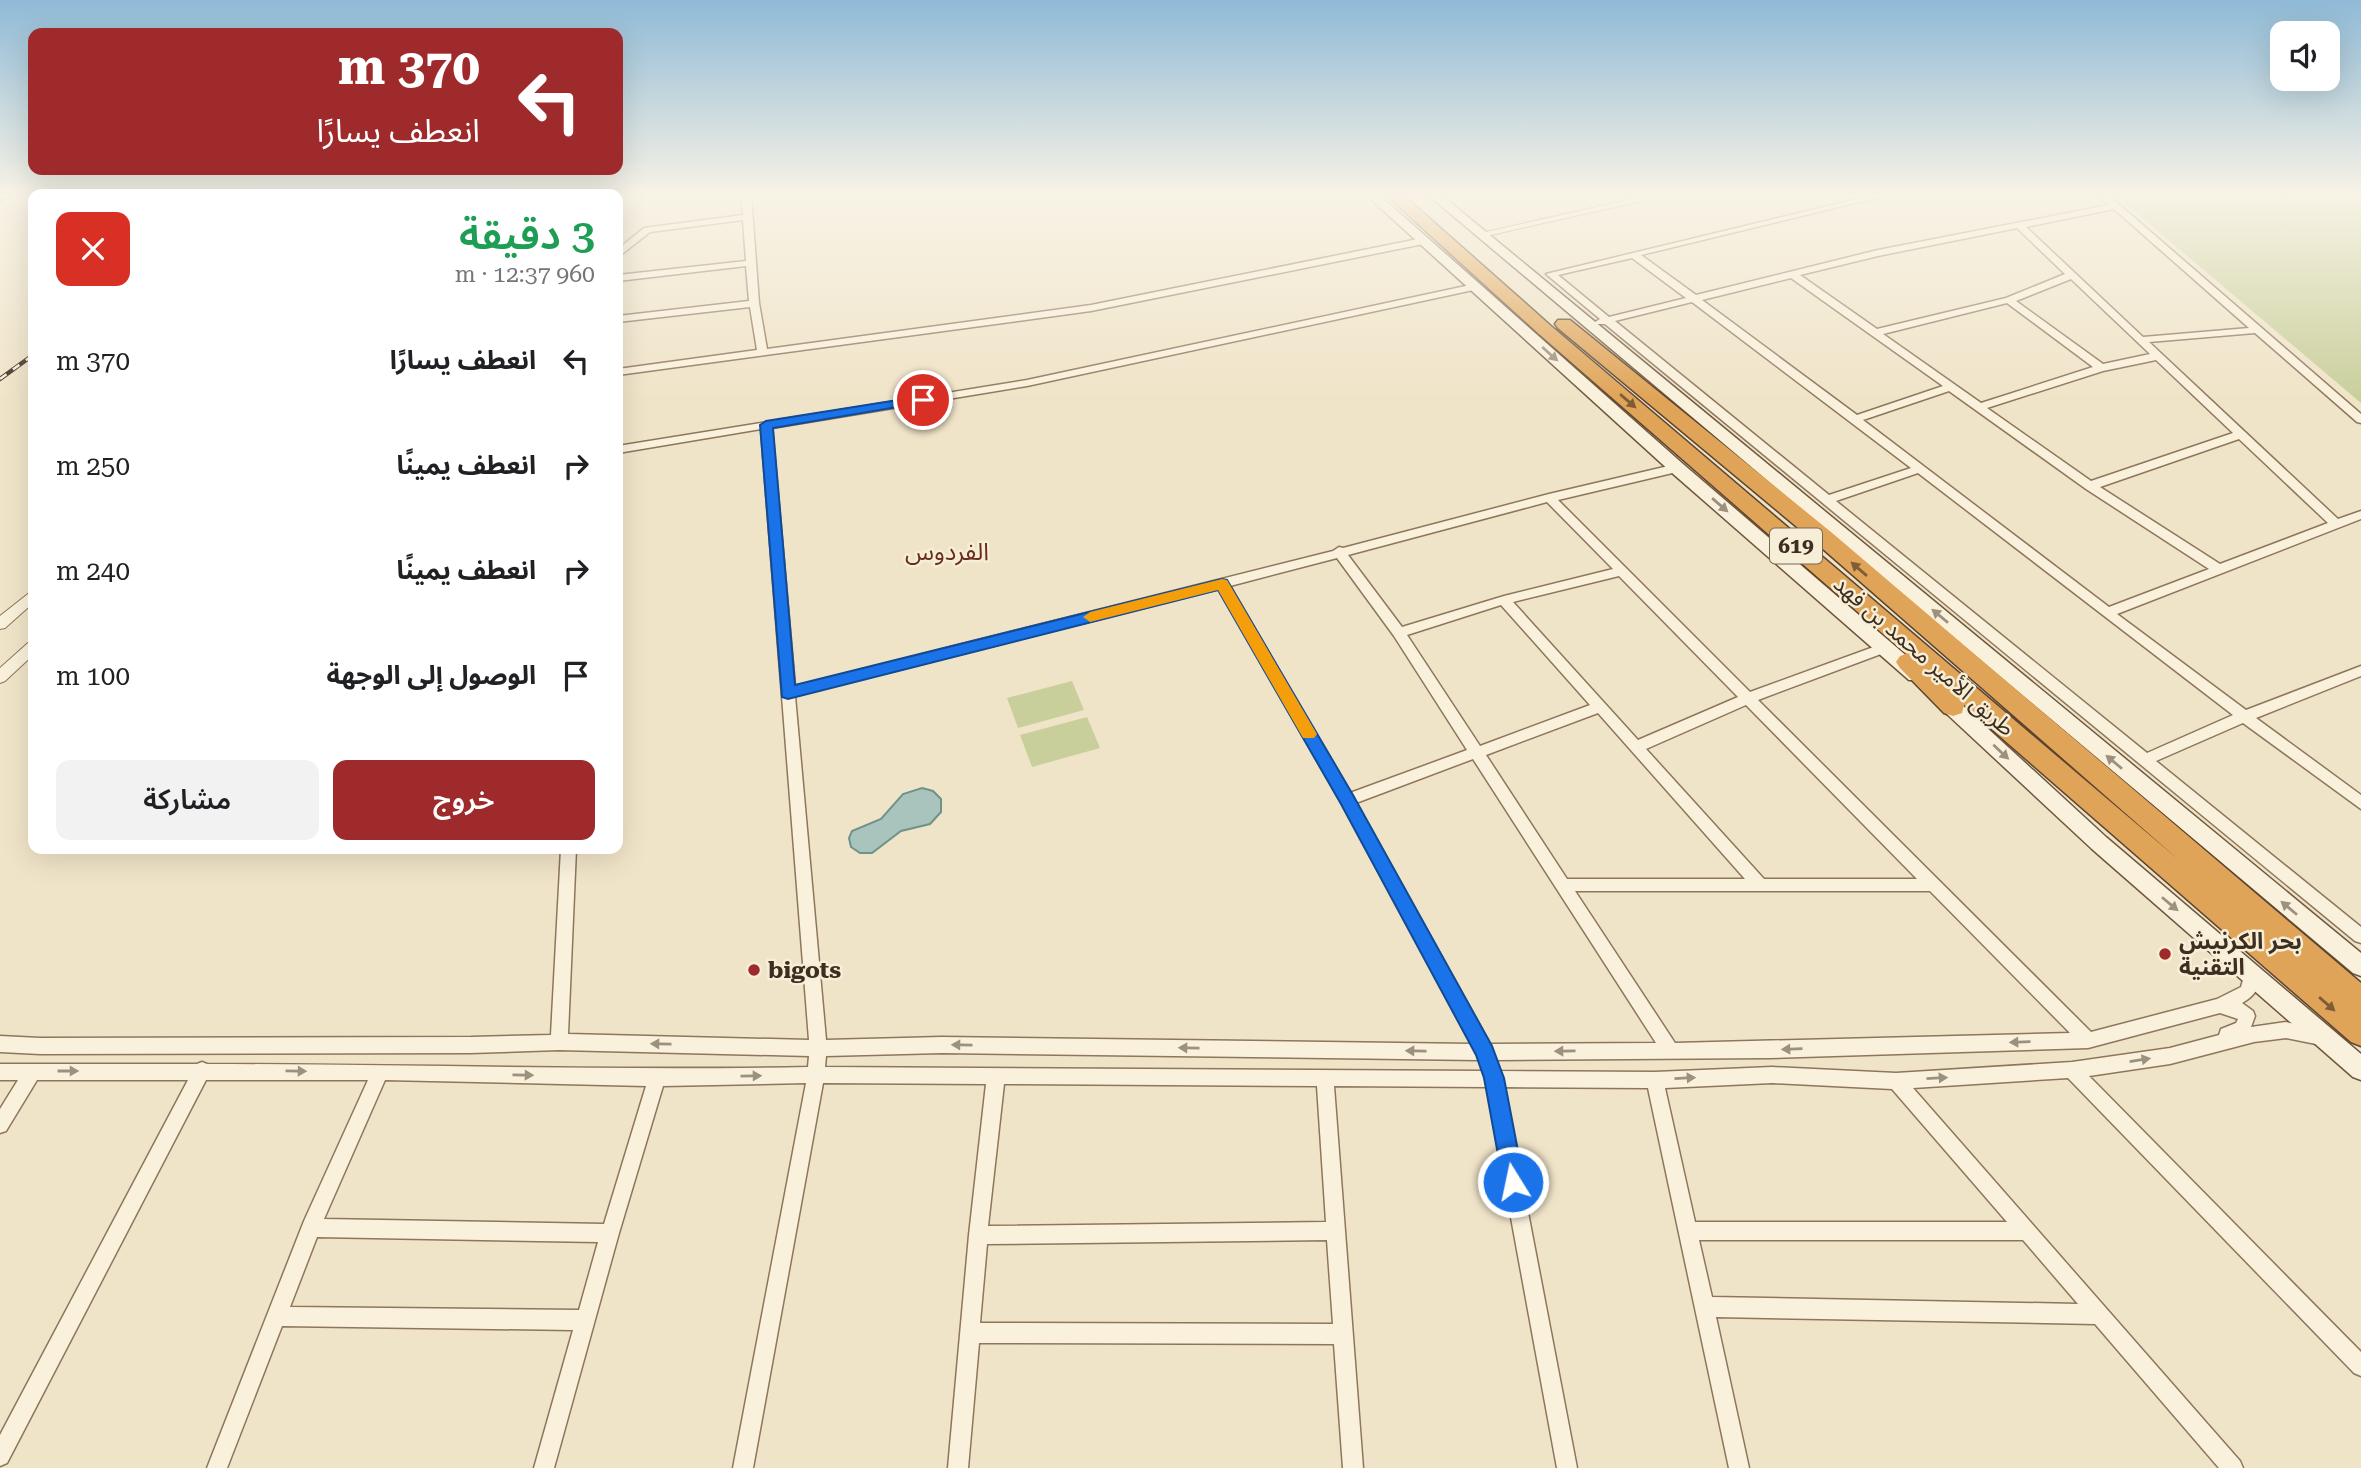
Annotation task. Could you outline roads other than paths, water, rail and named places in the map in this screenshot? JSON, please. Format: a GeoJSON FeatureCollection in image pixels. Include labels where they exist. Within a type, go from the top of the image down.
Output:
{"type":"FeatureCollection","features":[{"type":"Feature","properties":{"kind":"highway"},"geometry":{"type":"LineString","coordinates":[[1455,263],[1545,330]]}},
{"type":"Feature","properties":{"kind":"highway","name":"طريق الأمير محمد بن فهد"},"geometry":{"type":"LineString","coordinates":[[1470,263],[1709,470],[2213,891],[2361,1001]]}},
{"type":"Feature","properties":{"kind":"highway","name":"طريق الأمير محمد بن فهد"},"geometry":{"type":"LineString","coordinates":[[1494,263],[1823,537],[2213,891],[2361,1033]]}},
{"type":"Feature","properties":{"kind":"highway"},"geometry":{"type":"LineString","coordinates":[[1653,375],[1823,537]]}},
{"type":"Feature","properties":{"kind":"highway"},"geometry":{"type":"LineString","coordinates":[[1709,470],[1953,707]]}},
{"type":"Feature","properties":{"kind":"main road"},"geometry":{"type":"LineString","coordinates":[[1447,263],[1677,468],[1953,707],[2099,844],[2361,1069]]}},
{"type":"Feature","properties":{"kind":"main road"},"geometry":{"type":"LineString","coordinates":[[1520,263],[1598,322],[1653,375],[2361,967]]}},
{"type":"Feature","properties":{"kind":"street"},"geometry":{"type":"LineString","coordinates":[[623,277],[750,263],[763,353]]}},
{"type":"Feature","properties":{"kind":"street"},"geometry":{"type":"LineString","coordinates":[[623,371],[1091,308],[1316,263]]}},
{"type":"Feature","properties":{"kind":"street"},"geometry":{"type":"LineString","coordinates":[[1598,263],[1551,274],[1598,322],[1829,499],[2361,936]]}},
{"type":"Feature","properties":{"kind":"street"},"geometry":{"type":"LineString","coordinates":[[1645,263],[2109,612],[2243,717],[2361,803]]}},
{"type":"Feature","properties":{"kind":"street"},"geometry":{"type":"LineString","coordinates":[[1598,322],[1839,263]]}},
{"type":"Feature","properties":{"kind":"street"},"geometry":{"type":"LineString","coordinates":[[2059,263],[2336,524]]}},
{"type":"Feature","properties":{"kind":"street"},"geometry":{"type":"LineString","coordinates":[[2181,263],[2361,420]]}},
{"type":"Feature","properties":{"kind":"street"},"geometry":{"type":"LineString","coordinates":[[1792,274],[2090,486],[2220,570]]}},
{"type":"Feature","properties":{"kind":"street"},"geometry":{"type":"LineString","coordinates":[[1875,333],[2008,300],[2072,275]]}},
{"type":"Feature","properties":{"kind":"street"},"geometry":{"type":"LineString","coordinates":[[623,448],[1027,383],[1475,287]]}},
{"type":"Feature","properties":{"kind":"street"},"geometry":{"type":"LineString","coordinates":[[2008,300],[2101,368]]}},
{"type":"Feature","properties":{"kind":"street"},"geometry":{"type":"LineString","coordinates":[[623,318],[754,303]]}},
{"type":"Feature","properties":{"kind":"street"},"geometry":{"type":"LineString","coordinates":[[2140,341],[2258,330]]}},
{"type":"Feature","properties":{"kind":"street"},"geometry":{"type":"LineString","coordinates":[[1979,407],[2101,368],[2158,356]]}},
{"type":"Feature","properties":{"kind":"street"},"geometry":{"type":"LineString","coordinates":[[1854,420],[1951,387]]}},
{"type":"Feature","properties":{"kind":"street"},"geometry":{"type":"LineString","coordinates":[[743,1468],[816,1075],[818,1048],[766,425]]}},
{"type":"Feature","properties":{"kind":"street"},"geometry":{"type":"LineString","coordinates":[[2090,486],[2239,435]]}},
{"type":"Feature","properties":{"kind":"street"},"geometry":{"type":"LineString","coordinates":[[788,693],[1222,584],[1339,551],[1677,468]]}},
{"type":"Feature","properties":{"kind":"street"},"geometry":{"type":"LineString","coordinates":[[1829,499],[1918,469]]}},
{"type":"Feature","properties":{"kind":"street"},"geometry":{"type":"LineString","coordinates":[[1549,498],[2088,1040]]}},
{"type":"Feature","properties":{"kind":"street"},"geometry":{"type":"LineString","coordinates":[[2109,612],[2361,515]]}},
{"type":"Feature","properties":{"kind":"street"},"geometry":{"type":"LineString","coordinates":[[1339,551],[1399,633],[1670,1049]]}},
{"type":"Feature","properties":{"kind":"street"},"geometry":{"type":"LineString","coordinates":[[1399,633],[1504,600],[1624,571]]}},
{"type":"Feature","properties":{"kind":"street"},"geometry":{"type":"LineString","coordinates":[[1222,584],[1347,800],[1485,1052],[1494,1078],[1567,1468]]}},
{"type":"Feature","properties":{"kind":"street"},"geometry":{"type":"LineString","coordinates":[[0,624],[28,599]]}},
{"type":"Feature","properties":{"kind":"street"},"geometry":{"type":"LineString","coordinates":[[1504,600],[1638,746],[1760,885]]}},
{"type":"Feature","properties":{"kind":"street"},"geometry":{"type":"LineString","coordinates":[[1638,746],[1749,698],[1884,648]]}},
{"type":"Feature","properties":{"kind":"street"},"geometry":{"type":"LineString","coordinates":[[2,675],[28,651]]}},
{"type":"Feature","properties":{"kind":"street"},"geometry":{"type":"LineString","coordinates":[[2146,759],[2243,717],[2361,671]]}},
{"type":"Feature","properties":{"kind":"street"},"geometry":{"type":"LineString","coordinates":[[1347,800],[1600,707]]}},
{"type":"Feature","properties":{"kind":"street"},"geometry":{"type":"LineString","coordinates":[[559,1042],[568,854]]}},
{"type":"Feature","properties":{"kind":"street"},"geometry":{"type":"LineString","coordinates":[[1562,885],[1932,885]]}},
{"type":"Feature","properties":{"kind":"street"},"geometry":{"type":"LineString","coordinates":[[0,1044],[471,1045],[559,1042],[818,1048],[942,1045],[1485,1052],[1769,1050],[2088,1040],[2220,1006],[2248,992],[2252,974]]}},
{"type":"Feature","properties":{"kind":"street"},"geometry":{"type":"LineString","coordinates":[[2170,1056],[2242,1028],[2247,1016],[2238,1009],[2220,1006]]}},
{"type":"Feature","properties":{"kind":"street"},"geometry":{"type":"LineString","coordinates":[[0,1072],[202,1070],[657,1078],[996,1075],[1656,1080],[1772,1076],[1896,1081],[2072,1070],[2170,1056],[2254,1034],[2286,1030],[2325,1038]]}},
{"type":"Feature","properties":{"kind":"street"},"geometry":{"type":"LineString","coordinates":[[0,1456],[202,1070]]}},
{"type":"Feature","properties":{"kind":"street"},"geometry":{"type":"LineString","coordinates":[[2072,1070],[2361,1366]]}},
{"type":"Feature","properties":{"kind":"street"},"geometry":{"type":"LineString","coordinates":[[0,1125],[33,1071]]}},
{"type":"Feature","properties":{"kind":"street"},"geometry":{"type":"LineString","coordinates":[[216,1468],[311,1228],[380,1072]]}},
{"type":"Feature","properties":{"kind":"street"},"geometry":{"type":"LineString","coordinates":[[958,1468],[978,1235],[996,1075]]}},
{"type":"Feature","properties":{"kind":"street"},"geometry":{"type":"LineString","coordinates":[[1325,1077],[1353,1468]]}},
{"type":"Feature","properties":{"kind":"street"},"geometry":{"type":"LineString","coordinates":[[544,1468],[657,1078]]}},
{"type":"Feature","properties":{"kind":"street"},"geometry":{"type":"LineString","coordinates":[[1656,1080],[1739,1468]]}},
{"type":"Feature","properties":{"kind":"street"},"geometry":{"type":"LineString","coordinates":[[1896,1081],[2233,1468]]}},
{"type":"Feature","properties":{"kind":"street"},"geometry":{"type":"LineString","coordinates":[[311,1228],[610,1233]]}},
{"type":"Feature","properties":{"kind":"street"},"geometry":{"type":"LineString","coordinates":[[978,1235],[1336,1231]]}},
{"type":"Feature","properties":{"kind":"street"},"geometry":{"type":"LineString","coordinates":[[1690,1231],[2027,1231]]}},
{"type":"Feature","properties":{"kind":"street"},"geometry":{"type":"LineString","coordinates":[[1706,1307],[2099,1314]]}},
{"type":"Feature","properties":{"kind":"street"},"geometry":{"type":"LineString","coordinates":[[276,1316],[585,1320]]}},
{"type":"Feature","properties":{"kind":"street"},"geometry":{"type":"LineString","coordinates":[[970,1333],[1343,1334]]}},
{"type":"Feature","properties":{"kind":"water"},"geometry":{"type":"Polygon","coordinates":[[[922,788],[933,791],[941,799],[941,812],[930,824],[901,831],[872,853],[860,853],[851,847],[849,838],[852,831],[881,819],[903,794],[922,788]]]}},
{"type":"Feature","properties":{"kind":"railway"},"geometry":{"type":"LineString","coordinates":[[0,379],[28,359]]}},
{"type":"Feature","properties":{"kind":"place","name":"بحر الكرنيش التقنية"},"geometry":{"type":"Point","coordinates":[2165,954]}},
{"type":"Feature","properties":{"kind":"place","name":"bigots"},"geometry":{"type":"Point","coordinates":[754,970]}},
{"type":"Feature","properties":{"kind":"district","name":"الفردوس"},"geometry":{"type":"Point","coordinates":[947,552]}}]}
